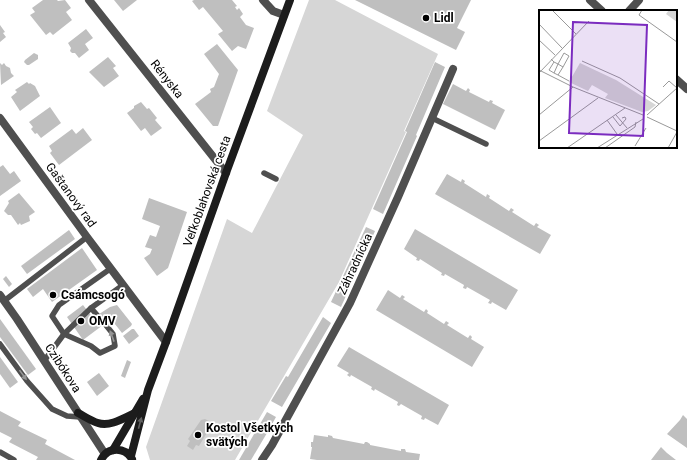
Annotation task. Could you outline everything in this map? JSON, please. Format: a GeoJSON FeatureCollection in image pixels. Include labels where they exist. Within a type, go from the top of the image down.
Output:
{"type":"FeatureCollection","features":[{"type":"Feature","properties":{"kind":"main road","name":"Veľkoblahovská cesta"},"geometry":{"type":"LineString","coordinates":[[132,458],[148,390],[290,0]]}},
{"type":"Feature","properties":{"kind":"main road","name":"Veľkoblahovská cesta"},"geometry":{"type":"LineString","coordinates":[[113,450],[148,390]]}},
{"type":"Feature","properties":{"kind":"main road"},"geometry":{"type":"LineString","coordinates":[[79,415],[99,423],[109,423],[135,413]]}},
{"type":"Feature","properties":{"kind":"main road"},"geometry":{"type":"LineString","coordinates":[[103,457],[113,450],[122,450],[132,458]]}},
{"type":"Feature","properties":{"kind":"street","name":"Rényska"},"geometry":{"type":"LineString","coordinates":[[89,0],[226,173]]}},
{"type":"Feature","properties":{"kind":"street"},"geometry":{"type":"LineString","coordinates":[[263,0],[273,11],[284,15]]}},
{"type":"Feature","properties":{"kind":"street"},"geometry":{"type":"LineString","coordinates":[[590,0],[601,10]]}},
{"type":"Feature","properties":{"kind":"street"},"geometry":{"type":"LineString","coordinates":[[630,10],[639,0]]}},
{"type":"Feature","properties":{"kind":"street","name":"Záhradnícka"},"geometry":{"type":"LineString","coordinates":[[262,460],[272,445],[350,303],[398,197],[452,69]]}},
{"type":"Feature","properties":{"kind":"street"},"geometry":{"type":"LineString","coordinates":[[677,80],[687,89]]}},
{"type":"Feature","properties":{"kind":"street","name":"Gaštanový rad"},"geometry":{"type":"LineString","coordinates":[[0,118],[110,269],[166,342]]}},
{"type":"Feature","properties":{"kind":"street","name":"Czibókova"},"geometry":{"type":"LineString","coordinates":[[2,298],[79,415],[103,457]]}},
{"type":"Feature","properties":{"kind":"lane"},"geometry":{"type":"LineString","coordinates":[[432,118],[486,144]]}},
{"type":"Feature","properties":{"kind":"lane"},"geometry":{"type":"LineString","coordinates":[[264,173],[276,179]]}},
{"type":"Feature","properties":{"kind":"lane"},"geometry":{"type":"LineString","coordinates":[[2,298],[87,237]]}},
{"type":"Feature","properties":{"kind":"lane"},"geometry":{"type":"LineString","coordinates":[[105,324],[113,334],[115,346],[100,353],[91,346],[64,334],[52,316],[59,305],[110,269]]}},
{"type":"Feature","properties":{"kind":"lane"},"geometry":{"type":"LineString","coordinates":[[44,361],[64,334],[91,308],[122,285]]}},
{"type":"Feature","properties":{"kind":"lane"},"geometry":{"type":"LineString","coordinates":[[91,308],[97,315]]}},
{"type":"Feature","properties":{"kind":"lane"},"geometry":{"type":"LineString","coordinates":[[0,344],[27,381],[52,409],[67,416],[79,415]]}},
{"type":"Feature","properties":{"kind":"lane"},"geometry":{"type":"LineString","coordinates":[[0,452],[14,460]]}},
{"type":"Feature","properties":{"kind":"shaded area"},"geometry":{"type":"Polygon","coordinates":[[[309,0],[335,0],[438,54],[404,131],[406,132],[339,282],[235,460],[150,460],[146,447],[227,219],[252,233],[303,135],[267,111],[309,0]]]}},
{"type":"Feature","properties":{"kind":"building"},"geometry":{"type":"Polygon","coordinates":[[[43,0],[65,0],[71,8],[66,12],[72,20],[53,35],[50,32],[46,35],[30,15],[35,12],[32,8],[43,0]]]}},
{"type":"Feature","properties":{"kind":"building"},"geometry":{"type":"Polygon","coordinates":[[[114,0],[137,0],[123,11],[114,0]]]}},
{"type":"Feature","properties":{"kind":"building"},"geometry":{"type":"Polygon","coordinates":[[[232,0],[237,6],[235,7],[237,10],[239,8],[243,14],[240,17],[246,25],[254,28],[246,49],[238,46],[232,51],[218,34],[223,31],[203,7],[199,10],[192,1],[232,0]]]}},
{"type":"Feature","properties":{"kind":"building","name":"Lidl"},"geometry":{"type":"Polygon","coordinates":[[[355,0],[471,0],[457,28],[465,32],[456,50],[355,0]]]}},
{"type":"Feature","properties":{"kind":"building"},"geometry":{"type":"Polygon","coordinates":[[[0,25],[5,32],[3,33],[6,37],[0,42],[0,25]]]}},
{"type":"Feature","properties":{"kind":"building"},"geometry":{"type":"Polygon","coordinates":[[[86,29],[93,38],[85,44],[89,50],[79,58],[75,53],[70,51],[71,48],[68,43],[86,29]]]}},
{"type":"Feature","properties":{"kind":"building"},"geometry":{"type":"Polygon","coordinates":[[[217,44],[238,70],[218,126],[213,126],[195,104],[211,92],[210,89],[214,87],[219,74],[204,54],[217,44]]]}},
{"type":"Feature","properties":{"kind":"building"},"geometry":{"type":"Polygon","coordinates":[[[34,53],[38,55],[38,59],[27,65],[24,62],[25,60],[34,53]]]}},
{"type":"Feature","properties":{"kind":"building"},"geometry":{"type":"Polygon","coordinates":[[[108,57],[116,66],[113,68],[119,76],[104,87],[89,72],[108,57]]]}},
{"type":"Feature","properties":{"kind":"building"},"geometry":{"type":"Polygon","coordinates":[[[435,62],[445,67],[383,214],[373,209],[407,132],[405,131],[435,62]]]}},
{"type":"Feature","properties":{"kind":"building"},"geometry":{"type":"Polygon","coordinates":[[[0,63],[2,65],[4,63],[10,68],[11,73],[14,76],[1,85],[0,63]]]}},
{"type":"Feature","properties":{"kind":"building"},"geometry":{"type":"Polygon","coordinates":[[[27,82],[35,86],[40,96],[20,111],[11,97],[17,92],[15,90],[27,82]]]}},
{"type":"Feature","properties":{"kind":"building"},"geometry":{"type":"Polygon","coordinates":[[[453,84],[466,91],[468,88],[470,90],[469,92],[489,102],[490,100],[493,101],[492,103],[505,110],[495,130],[443,104],[453,84]]]}},
{"type":"Feature","properties":{"kind":"building"},"geometry":{"type":"Polygon","coordinates":[[[141,102],[147,109],[149,108],[157,118],[155,120],[162,128],[151,136],[145,128],[141,131],[127,113],[141,102]]]}},
{"type":"Feature","properties":{"kind":"building"},"geometry":{"type":"Polygon","coordinates":[[[50,107],[61,123],[41,138],[31,129],[33,127],[29,122],[50,107]]]}},
{"type":"Feature","properties":{"kind":"building"},"geometry":{"type":"Polygon","coordinates":[[[83,128],[92,140],[59,165],[50,153],[52,151],[49,146],[72,129],[76,134],[83,128]]]}},
{"type":"Feature","properties":{"kind":"building"},"geometry":{"type":"Polygon","coordinates":[[[3,165],[10,174],[14,171],[21,181],[0,196],[0,167],[3,165]]]}},
{"type":"Feature","properties":{"kind":"building"},"geometry":{"type":"Polygon","coordinates":[[[447,174],[461,182],[462,179],[465,181],[464,183],[486,197],[487,194],[490,196],[489,198],[509,211],[511,208],[514,210],[512,212],[534,226],[536,223],[539,225],[537,227],[551,235],[540,254],[435,194],[447,174]]]}},
{"type":"Feature","properties":{"kind":"building"},"geometry":{"type":"Polygon","coordinates":[[[19,193],[35,212],[29,216],[30,221],[21,225],[20,223],[18,225],[11,215],[8,215],[4,211],[9,203],[8,201],[19,193]]]}},
{"type":"Feature","properties":{"kind":"building"},"geometry":{"type":"Polygon","coordinates":[[[149,198],[187,212],[168,268],[157,276],[144,258],[150,254],[152,249],[145,247],[150,235],[156,237],[160,226],[142,219],[149,198]]]}},
{"type":"Feature","properties":{"kind":"building"},"geometry":{"type":"Polygon","coordinates":[[[366,227],[375,231],[341,307],[331,302],[366,227]]]}},
{"type":"Feature","properties":{"kind":"building"},"geometry":{"type":"Polygon","coordinates":[[[415,229],[518,290],[506,310],[492,302],[491,304],[488,303],[490,300],[467,287],[466,289],[463,288],[464,285],[445,274],[444,276],[441,275],[442,273],[420,259],[419,261],[416,260],[417,258],[404,249],[415,229]]]}},
{"type":"Feature","properties":{"kind":"building"},"geometry":{"type":"Polygon","coordinates":[[[69,230],[75,239],[27,274],[21,266],[69,230]]]}},
{"type":"Feature","properties":{"kind":"building"},"geometry":{"type":"Polygon","coordinates":[[[82,248],[97,270],[52,302],[43,289],[33,297],[27,289],[82,248]]]}},
{"type":"Feature","properties":{"kind":"building"},"geometry":{"type":"Polygon","coordinates":[[[6,276],[12,284],[9,287],[3,279],[6,276]]]}},
{"type":"Feature","properties":{"kind":"building"},"geometry":{"type":"Polygon","coordinates":[[[388,290],[400,298],[402,295],[405,297],[403,299],[424,312],[426,309],[428,311],[427,313],[444,324],[446,321],[449,323],[447,325],[468,338],[470,335],[472,337],[471,339],[484,347],[472,367],[376,310],[388,290]]]}},
{"type":"Feature","properties":{"kind":"building"},"geometry":{"type":"Polygon","coordinates":[[[83,305],[93,318],[110,307],[117,305],[132,324],[122,333],[111,319],[83,340],[67,317],[83,305]]]}},
{"type":"Feature","properties":{"kind":"building"},"geometry":{"type":"Polygon","coordinates":[[[323,317],[331,323],[282,407],[271,401],[286,376],[288,377],[323,317]]]}},
{"type":"Feature","properties":{"kind":"building"},"geometry":{"type":"Polygon","coordinates":[[[0,319],[36,369],[28,375],[0,337],[0,319]]]}},
{"type":"Feature","properties":{"kind":"building"},"geometry":{"type":"Polygon","coordinates":[[[134,329],[139,336],[129,344],[123,336],[134,329]]]}},
{"type":"Feature","properties":{"kind":"building"},"geometry":{"type":"Polygon","coordinates":[[[349,347],[449,405],[438,425],[425,418],[424,420],[421,419],[422,416],[401,404],[399,406],[397,405],[398,402],[375,389],[374,391],[371,389],[372,387],[351,375],[350,377],[347,375],[349,373],[337,366],[349,347]]]}},
{"type":"Feature","properties":{"kind":"building"},"geometry":{"type":"Polygon","coordinates":[[[0,357],[18,382],[10,388],[0,374],[0,357]]]}},
{"type":"Feature","properties":{"kind":"building"},"geometry":{"type":"Polygon","coordinates":[[[127,360],[131,362],[125,378],[121,376],[127,360]]]}},
{"type":"Feature","properties":{"kind":"building"},"geometry":{"type":"Polygon","coordinates":[[[99,373],[109,386],[97,396],[87,382],[99,373]]]}},
{"type":"Feature","properties":{"kind":"building"},"geometry":{"type":"Polygon","coordinates":[[[0,411],[21,422],[18,426],[47,440],[45,444],[75,460],[36,460],[38,457],[9,442],[12,438],[0,432],[0,411]]]}},
{"type":"Feature","properties":{"kind":"building"},"geometry":{"type":"Polygon","coordinates":[[[267,412],[276,417],[267,433],[251,460],[239,460],[267,412]]]}},
{"type":"Feature","properties":{"kind":"building"},"geometry":{"type":"Polygon","coordinates":[[[683,415],[687,419],[687,448],[667,434],[683,415]]]}},
{"type":"Feature","properties":{"kind":"building","name":"Kostol Všetkých svätých"},"geometry":{"type":"Polygon","coordinates":[[[205,419],[209,421],[211,426],[199,446],[196,445],[193,450],[187,446],[190,441],[188,439],[201,420],[205,419]]]}},
{"type":"Feature","properties":{"kind":"building"},"geometry":{"type":"Polygon","coordinates":[[[314,435],[328,437],[328,435],[332,436],[333,438],[364,444],[367,442],[370,445],[401,451],[401,449],[405,449],[406,452],[420,454],[419,460],[310,459],[312,447],[311,442],[313,442],[314,435]]]}},
{"type":"Feature","properties":{"kind":"building"},"geometry":{"type":"Polygon","coordinates":[[[661,447],[667,453],[676,460],[651,460],[661,447]]]}},
{"type":"Feature","properties":{"kind":"place","name":"Lidl"},"geometry":{"type":"Point","coordinates":[426,18]}},
{"type":"Feature","properties":{"kind":"place","name":"Csámcsogó"},"geometry":{"type":"Point","coordinates":[53,295]}},
{"type":"Feature","properties":{"kind":"place","name":"OMV"},"geometry":{"type":"Point","coordinates":[81,321]}},
{"type":"Feature","properties":{"kind":"place","name":"Kostol Všetkých svätých"},"geometry":{"type":"Point","coordinates":[198,435]}}]}
